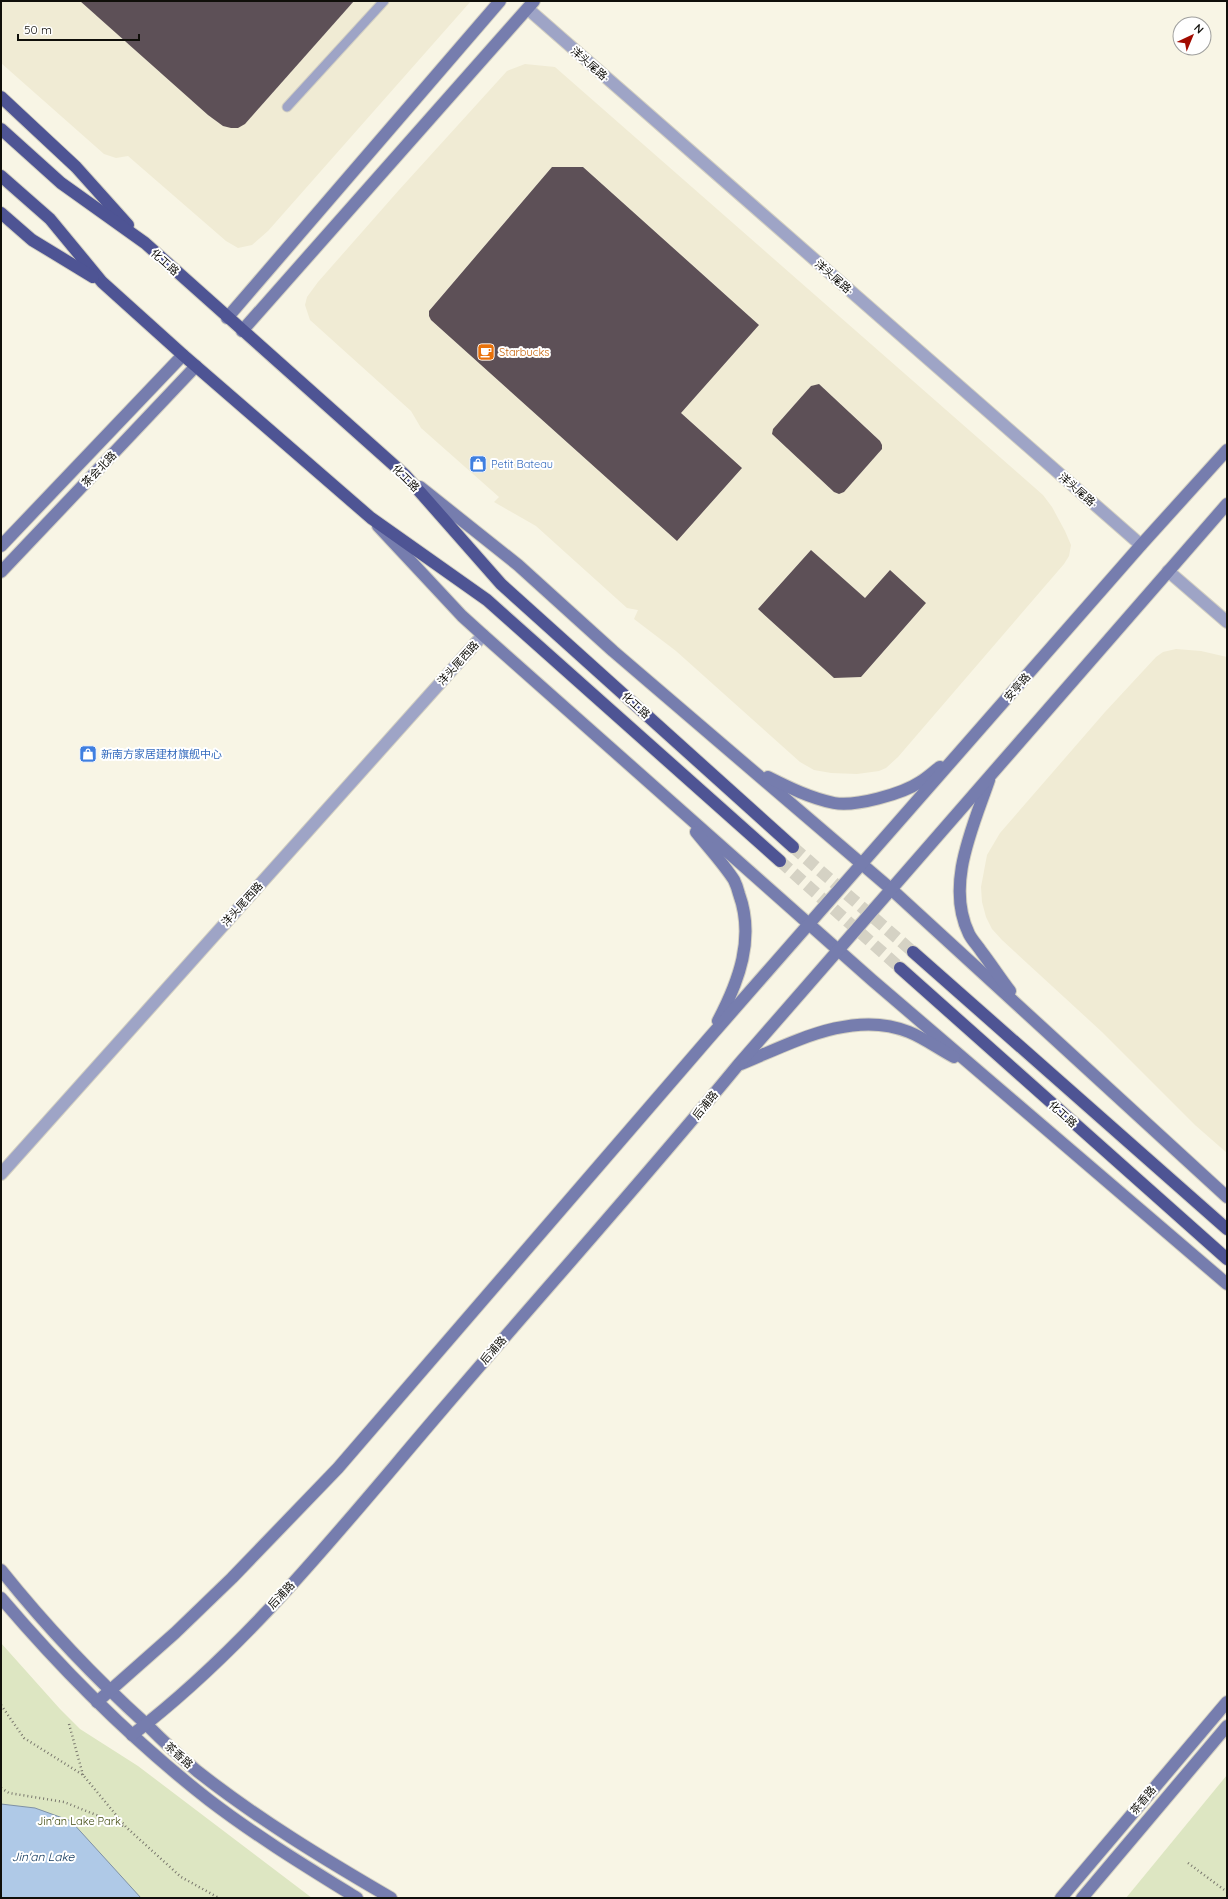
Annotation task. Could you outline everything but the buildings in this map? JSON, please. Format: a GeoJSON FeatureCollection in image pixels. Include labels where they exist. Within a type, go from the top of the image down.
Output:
{"type":"FeatureCollection","features":[{"type":"Feature","properties":{"kind":"highway"},"geometry":{"type":"LineString","coordinates":[[1,97],[76,167],[145,243]]}},
{"type":"Feature","properties":{"kind":"highway","name":"化工路"},"geometry":{"type":"LineString","coordinates":[[1,129],[61,182],[145,243],[227,318],[405,475],[501,584],[793,846]]}},
{"type":"Feature","properties":{"kind":"highway","name":"化工路"},"geometry":{"type":"LineString","coordinates":[[1,176],[50,219],[102,282],[183,355],[371,518],[487,600],[780,861]]}},
{"type":"Feature","properties":{"kind":"highway"},"geometry":{"type":"LineString","coordinates":[[1,213],[32,240],[102,282]]}},
{"type":"Feature","properties":{"kind":"highway","name":"化工路"},"geometry":{"type":"LineString","coordinates":[[913,952],[1227,1229]]}},
{"type":"Feature","properties":{"kind":"highway","name":"化工路"},"geometry":{"type":"LineString","coordinates":[[900,968],[1227,1259]]}},
{"type":"Feature","properties":{"kind":"main road"},"geometry":{"type":"LineString","coordinates":[[227,318],[500,1]]}},
{"type":"Feature","properties":{"kind":"main road"},"geometry":{"type":"LineString","coordinates":[[242,331],[531,5]]}},
{"type":"Feature","properties":{"kind":"main road","name":"茶会北路"},"geometry":{"type":"LineString","coordinates":[[1,546],[183,355]]}},
{"type":"Feature","properties":{"kind":"main road","name":"茶会北路"},"geometry":{"type":"LineString","coordinates":[[1,572],[196,366]]}},
{"type":"Feature","properties":{"kind":"main road","name":"安亭路"},"geometry":{"type":"LineString","coordinates":[[809,924],[1141,545],[1227,450]]}},
{"type":"Feature","properties":{"kind":"main road"},"geometry":{"type":"LineString","coordinates":[[405,475],[518,565],[614,651],[861,864],[1227,1197]]}},
{"type":"Feature","properties":{"kind":"main road"},"geometry":{"type":"LineString","coordinates":[[838,950],[1227,504]]}},
{"type":"Feature","properties":{"kind":"main road"},"geometry":{"type":"LineString","coordinates":[[371,518],[462,616],[483,635],[838,950],[1227,1284]]}},
{"type":"Feature","properties":{"kind":"main road"},"geometry":{"type":"LineString","coordinates":[[753,770],[801,794],[836,803],[868,801],[897,793],[920,783],[963,749]]}},
{"type":"Feature","properties":{"kind":"main road"},"geometry":{"type":"LineString","coordinates":[[992,774],[971,833],[964,859],[960,885],[960,908],[969,934],[1023,1010]]}},
{"type":"Feature","properties":{"kind":"main road"},"geometry":{"type":"LineString","coordinates":[[677,807],[734,881],[742,901],[747,923],[746,946],[732,995],[709,1038]]}},
{"type":"Feature","properties":{"kind":"main road"},"geometry":{"type":"LineString","coordinates":[[97,1702],[175,1632],[232,1578],[338,1468],[809,924]]}},
{"type":"Feature","properties":{"kind":"main road","name":"后浦路"},"geometry":{"type":"LineString","coordinates":[[132,1735],[200,1680],[320,1553],[475,1371],[668,1150],[738,1065],[838,950]]}},
{"type":"Feature","properties":{"kind":"main road"},"geometry":{"type":"LineString","coordinates":[[738,1065],[800,1040],[856,1024],[883,1025],[908,1032],[976,1069]]}},
{"type":"Feature","properties":{"kind":"main road","name":"茶香路"},"geometry":{"type":"LineString","coordinates":[[1,1570],[46,1625],[110,1691],[196,1770],[248,1809],[306,1847],[392,1898]]}},
{"type":"Feature","properties":{"kind":"main road","name":"茶香路"},"geometry":{"type":"LineString","coordinates":[[1,1598],[76,1682],[132,1735],[191,1785],[256,1834],[357,1898]]}},
{"type":"Feature","properties":{"kind":"main road","name":"茶香路"},"geometry":{"type":"LineString","coordinates":[[1061,1898],[1227,1702]]}},
{"type":"Feature","properties":{"kind":"main road","name":"茶香路"},"geometry":{"type":"LineString","coordinates":[[1082,1898],[1227,1726]]}},
{"type":"Feature","properties":{"kind":"street","name":"洋头尾路·"},"geometry":{"type":"LineString","coordinates":[[531,5],[1141,545]]}},
{"type":"Feature","properties":{"kind":"street"},"geometry":{"type":"LineString","coordinates":[[1168,571],[1227,622]]}},
{"type":"Feature","properties":{"kind":"street","name":"洋头尾西路"},"geometry":{"type":"LineString","coordinates":[[1,1174],[483,635]]}},
{"type":"Feature","properties":{"kind":"lane"},"geometry":{"type":"LineString","coordinates":[[287,107],[384,1]]}},
{"type":"Feature","properties":{"kind":"path"},"geometry":{"type":"LineString","coordinates":[[1,1705],[24,1738],[83,1775],[126,1827],[181,1877],[219,1898]]}},
{"type":"Feature","properties":{"kind":"path"},"geometry":{"type":"LineString","coordinates":[[69,1724],[83,1775]]}},
{"type":"Feature","properties":{"kind":"path"},"geometry":{"type":"LineString","coordinates":[[1,1788],[9,1793],[64,1802],[126,1827]]}},
{"type":"Feature","properties":{"kind":"path"},"geometry":{"type":"LineString","coordinates":[[1188,1863],[1227,1892]]}},
{"type":"Feature","properties":{"kind":"shaded area"},"geometry":{"type":"Polygon","coordinates":[[[1,1],[471,1],[268,231],[252,245],[238,248],[226,241],[128,156],[116,158],[104,154],[1,63],[1,1]]]}},
{"type":"Feature","properties":{"kind":"shaded area"},"geometry":{"type":"Polygon","coordinates":[[[525,64],[555,67],[1043,495],[1052,507],[1065,531],[1071,545],[1069,556],[1064,564],[898,757],[886,768],[879,771],[857,774],[831,773],[814,770],[800,762],[676,651],[634,619],[638,610],[627,608],[536,526],[494,502],[499,497],[421,428],[411,411],[310,320],[305,305],[307,297],[318,282],[507,71],[525,64]]]}},
{"type":"Feature","properties":{"kind":"shaded area"},"geometry":{"type":"Polygon","coordinates":[[[1176,649],[1201,651],[1227,657],[1227,1153],[1195,1125],[1102,1032],[1002,940],[992,929],[986,917],[982,902],[981,887],[987,855],[1000,833],[1105,712],[1156,657],[1163,652],[1176,649]]]}},
{"type":"Feature","properties":{"kind":"green space","name":"Jin'an Lake Park"},"geometry":{"type":"Polygon","coordinates":[[[1,1643],[80,1729],[138,1766],[312,1898],[1,1898],[1,1643]]]}},
{"type":"Feature","properties":{"kind":"green space"},"geometry":{"type":"Polygon","coordinates":[[[1227,1775],[1227,1898],[1126,1898],[1227,1775]]]}},
{"type":"Feature","properties":{"kind":"water","name":"Jin'an Lake"},"geometry":{"type":"Polygon","coordinates":[[[1,1804],[35,1808],[71,1821],[141,1898],[1,1898],[1,1804]]]}},
{"type":"Feature","properties":{"kind":"tunnel"},"geometry":{"type":"LineString","coordinates":[[793,847],[913,952]]}},
{"type":"Feature","properties":{"kind":"tunnel"},"geometry":{"type":"LineString","coordinates":[[780,861],[900,968]]}},
{"type":"Feature","properties":{"kind":"place","name":"Starbucks"},"geometry":{"type":"Point","coordinates":[486,352]}},
{"type":"Feature","properties":{"kind":"place","name":"Petit Bateau"},"geometry":{"type":"Point","coordinates":[478,464]}},
{"type":"Feature","properties":{"kind":"place","name":"新南方家居建材旗舰中心"},"geometry":{"type":"Point","coordinates":[88,754]}}]}
